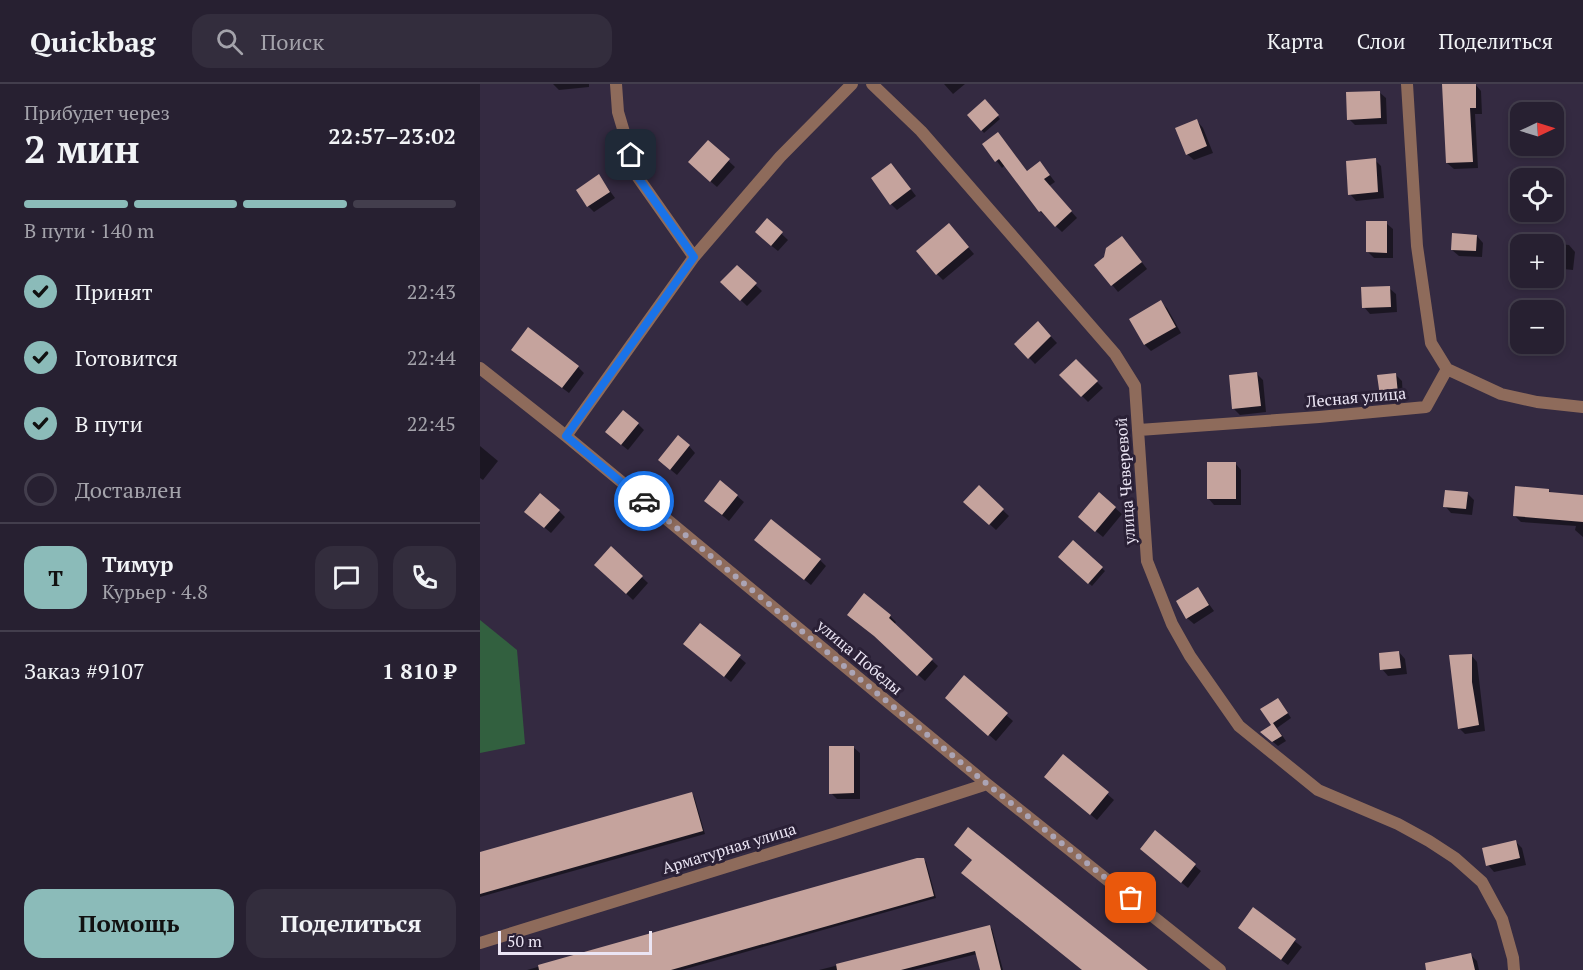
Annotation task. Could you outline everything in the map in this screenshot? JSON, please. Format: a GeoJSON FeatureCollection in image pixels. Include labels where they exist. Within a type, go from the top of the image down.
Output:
{"type":"FeatureCollection","features":[{"type":"Feature","properties":{"kind":"street"},"geometry":{"type":"LineString","coordinates":[[616,84],[618,112],[637,176],[694,257]]}},
{"type":"Feature","properties":{"kind":"street"},"geometry":{"type":"LineString","coordinates":[[566,436],[694,257],[780,157],[852,84]]}},
{"type":"Feature","properties":{"kind":"street","name":"улица Чеверевой"},"geometry":{"type":"LineString","coordinates":[[872,84],[921,131],[1115,354],[1135,386],[1143,518],[1148,561],[1172,624],[1196,664],[1239,726],[1318,790],[1398,824],[1429,840],[1455,858],[1482,882],[1502,919],[1514,970]]}},
{"type":"Feature","properties":{"kind":"street"},"geometry":{"type":"LineString","coordinates":[[1407,84],[1417,246],[1431,344],[1447,369],[1501,394],[1538,402],[1583,407]]}},
{"type":"Feature","properties":{"kind":"street","name":"улица Победы"},"geometry":{"type":"LineString","coordinates":[[480,368],[566,436],[987,784],[1220,970]]}},
{"type":"Feature","properties":{"kind":"street","name":"Лесная улица"},"geometry":{"type":"LineString","coordinates":[[1139,430],[1426,407],[1447,369]]}},
{"type":"Feature","properties":{"kind":"street","name":"Арматурная улица"},"geometry":{"type":"LineString","coordinates":[[480,943],[987,784]]}},
{"type":"Feature","properties":{"kind":"green space"},"geometry":{"type":"Polygon","coordinates":[[[480,620],[517,650],[525,744],[480,753],[480,620]]]}},
{"type":"Feature","properties":{"kind":"building"},"geometry":{"type":"Polygon","coordinates":[[[1442,84],[1476,84],[1476,108],[1470,108],[1473,162],[1446,163],[1442,84]]]}},
{"type":"Feature","properties":{"kind":"building"},"geometry":{"type":"Polygon","coordinates":[[[1380,91],[1381,118],[1347,120],[1346,92],[1380,91]]]}},
{"type":"Feature","properties":{"kind":"building"},"geometry":{"type":"Polygon","coordinates":[[[985,99],[999,115],[981,131],[967,115],[985,99]]]}},
{"type":"Feature","properties":{"kind":"building"},"geometry":{"type":"Polygon","coordinates":[[[1197,119],[1207,146],[1186,155],[1175,128],[1197,119]]]}},
{"type":"Feature","properties":{"kind":"building"},"geometry":{"type":"Polygon","coordinates":[[[998,132],[1027,171],[1040,161],[1050,175],[1044,179],[1072,211],[1055,227],[1041,211],[1039,212],[999,159],[995,162],[982,144],[998,132]]]}},
{"type":"Feature","properties":{"kind":"building"},"geometry":{"type":"Polygon","coordinates":[[[708,140],[730,159],[710,182],[688,162],[708,140]]]}},
{"type":"Feature","properties":{"kind":"building"},"geometry":{"type":"Polygon","coordinates":[[[1376,158],[1378,192],[1348,195],[1346,161],[1376,158]]]}},
{"type":"Feature","properties":{"kind":"building"},"geometry":{"type":"Polygon","coordinates":[[[891,163],[911,189],[890,205],[871,178],[891,163]]]}},
{"type":"Feature","properties":{"kind":"building"},"geometry":{"type":"Polygon","coordinates":[[[599,174],[610,192],[587,207],[576,190],[599,174]]]}},
{"type":"Feature","properties":{"kind":"building"},"geometry":{"type":"Polygon","coordinates":[[[767,218],[783,232],[771,246],[755,232],[767,218]]]}},
{"type":"Feature","properties":{"kind":"building"},"geometry":{"type":"Polygon","coordinates":[[[1366,221],[1387,221],[1387,253],[1366,252],[1366,221]]]}},
{"type":"Feature","properties":{"kind":"building"},"geometry":{"type":"Polygon","coordinates":[[[949,223],[969,247],[936,275],[916,251],[949,223]]]}},
{"type":"Feature","properties":{"kind":"building"},"geometry":{"type":"Polygon","coordinates":[[[1452,233],[1477,235],[1476,251],[1451,250],[1452,233]]]}},
{"type":"Feature","properties":{"kind":"building"},"geometry":{"type":"Polygon","coordinates":[[[1122,236],[1142,262],[1111,286],[1094,265],[1104,257],[1106,248],[1122,236]]]}},
{"type":"Feature","properties":{"kind":"building"},"geometry":{"type":"Polygon","coordinates":[[[737,265],[757,283],[740,301],[720,282],[737,265]]]}},
{"type":"Feature","properties":{"kind":"building"},"geometry":{"type":"Polygon","coordinates":[[[1390,286],[1391,307],[1362,308],[1361,287],[1390,286]]]}},
{"type":"Feature","properties":{"kind":"building"},"geometry":{"type":"Polygon","coordinates":[[[1161,300],[1176,327],[1144,345],[1129,319],[1161,300]]]}},
{"type":"Feature","properties":{"kind":"building"},"geometry":{"type":"Polygon","coordinates":[[[1038,321],[1051,336],[1028,359],[1014,344],[1038,321]]]}},
{"type":"Feature","properties":{"kind":"building"},"geometry":{"type":"Polygon","coordinates":[[[528,327],[579,366],[562,388],[511,350],[528,327]]]}},
{"type":"Feature","properties":{"kind":"building"},"geometry":{"type":"Polygon","coordinates":[[[1076,359],[1098,381],[1081,397],[1059,375],[1076,359]]]}},
{"type":"Feature","properties":{"kind":"building"},"geometry":{"type":"Polygon","coordinates":[[[1257,372],[1261,406],[1232,409],[1229,375],[1257,372]]]}},
{"type":"Feature","properties":{"kind":"building"},"geometry":{"type":"Polygon","coordinates":[[[1396,373],[1398,394],[1380,396],[1377,375],[1396,373]]]}},
{"type":"Feature","properties":{"kind":"building"},"geometry":{"type":"Polygon","coordinates":[[[623,410],[639,423],[621,445],[605,432],[623,410]]]}},
{"type":"Feature","properties":{"kind":"building"},"geometry":{"type":"Polygon","coordinates":[[[678,435],[690,445],[670,470],[658,460],[678,435]]]}},
{"type":"Feature","properties":{"kind":"building"},"geometry":{"type":"Polygon","coordinates":[[[1207,462],[1236,462],[1236,499],[1207,499],[1207,462]]]}},
{"type":"Feature","properties":{"kind":"building"},"geometry":{"type":"Polygon","coordinates":[[[720,480],[738,495],[722,515],[704,501],[720,480]]]}},
{"type":"Feature","properties":{"kind":"building"},"geometry":{"type":"Polygon","coordinates":[[[979,485],[1004,509],[989,525],[963,502],[979,485]]]}},
{"type":"Feature","properties":{"kind":"building"},"geometry":{"type":"Polygon","coordinates":[[[1515,486],[1583,495],[1583,522],[1513,516],[1515,486]]]}},
{"type":"Feature","properties":{"kind":"building"},"geometry":{"type":"Polygon","coordinates":[[[1445,490],[1468,492],[1466,509],[1443,507],[1445,490]]]}},
{"type":"Feature","properties":{"kind":"building"},"geometry":{"type":"Polygon","coordinates":[[[1099,492],[1116,507],[1095,532],[1078,517],[1099,492]]]}},
{"type":"Feature","properties":{"kind":"building"},"geometry":{"type":"Polygon","coordinates":[[[540,493],[560,510],[544,528],[524,512],[540,493]]]}},
{"type":"Feature","properties":{"kind":"building"},"geometry":{"type":"Polygon","coordinates":[[[771,519],[821,559],[804,580],[754,540],[771,519]]]}},
{"type":"Feature","properties":{"kind":"building"},"geometry":{"type":"Polygon","coordinates":[[[1073,540],[1103,567],[1088,584],[1058,557],[1073,540]]]}},
{"type":"Feature","properties":{"kind":"building"},"geometry":{"type":"Polygon","coordinates":[[[611,546],[643,576],[626,594],[594,565],[611,546]]]}},
{"type":"Feature","properties":{"kind":"building"},"geometry":{"type":"Polygon","coordinates":[[[1198,587],[1209,605],[1186,619],[1176,601],[1198,587]]]}},
{"type":"Feature","properties":{"kind":"building"},"geometry":{"type":"Polygon","coordinates":[[[864,593],[891,615],[889,618],[933,659],[917,676],[874,636],[847,615],[864,593]]]}},
{"type":"Feature","properties":{"kind":"building"},"geometry":{"type":"Polygon","coordinates":[[[700,623],[741,655],[724,677],[683,644],[700,623]]]}},
{"type":"Feature","properties":{"kind":"building"},"geometry":{"type":"Polygon","coordinates":[[[1399,651],[1401,668],[1380,670],[1379,653],[1399,651]]]}},
{"type":"Feature","properties":{"kind":"building"},"geometry":{"type":"Polygon","coordinates":[[[1472,654],[1472,682],[1479,725],[1458,729],[1449,655],[1472,654]]]}},
{"type":"Feature","properties":{"kind":"building"},"geometry":{"type":"Polygon","coordinates":[[[964,675],[1008,713],[988,736],[945,698],[964,675]]]}},
{"type":"Feature","properties":{"kind":"building"},"geometry":{"type":"Polygon","coordinates":[[[1278,698],[1288,713],[1273,723],[1282,736],[1272,742],[1260,732],[1271,725],[1260,709],[1278,698]]]}},
{"type":"Feature","properties":{"kind":"building"},"geometry":{"type":"Polygon","coordinates":[[[829,746],[854,746],[854,793],[829,794],[829,746]]]}},
{"type":"Feature","properties":{"kind":"building"},"geometry":{"type":"Polygon","coordinates":[[[1063,754],[1109,792],[1090,815],[1044,777],[1063,754]]]}},
{"type":"Feature","properties":{"kind":"building"},"geometry":{"type":"Polygon","coordinates":[[[692,792],[703,831],[480,894],[480,852],[692,792]]]}},
{"type":"Feature","properties":{"kind":"building"},"geometry":{"type":"Polygon","coordinates":[[[968,827],[1148,970],[1082,970],[961,873],[972,860],[954,845],[968,827]]]}},
{"type":"Feature","properties":{"kind":"building"},"geometry":{"type":"Polygon","coordinates":[[[1155,830],[1196,864],[1181,883],[1140,849],[1155,830]]]}},
{"type":"Feature","properties":{"kind":"building"},"geometry":{"type":"Polygon","coordinates":[[[1516,840],[1520,858],[1486,866],[1482,848],[1516,840]]]}},
{"type":"Feature","properties":{"kind":"building"},"geometry":{"type":"Polygon","coordinates":[[[917,858],[924,858],[934,896],[671,970],[539,970],[538,965],[917,858]]]}},
{"type":"Feature","properties":{"kind":"building"},"geometry":{"type":"Polygon","coordinates":[[[1253,907],[1296,939],[1281,960],[1238,928],[1253,907]]]}},
{"type":"Feature","properties":{"kind":"building"},"geometry":{"type":"Polygon","coordinates":[[[990,925],[1001,970],[980,970],[975,951],[901,970],[837,970],[836,964],[990,925]]]}},
{"type":"Feature","properties":{"kind":"building"},"geometry":{"type":"Polygon","coordinates":[[[1471,953],[1475,970],[1426,970],[1425,963],[1471,953]]]}},
{"type":"Feature","properties":{"kind":"way so far"},"geometry":{"type":"LineString","coordinates":[[644,501],[987,784],[1131,898]]}},
{"type":"Feature","properties":{"kind":"route"},"geometry":{"type":"LineString","coordinates":[[631,155],[637,176],[694,257],[566,436],[644,501]]}}]}
